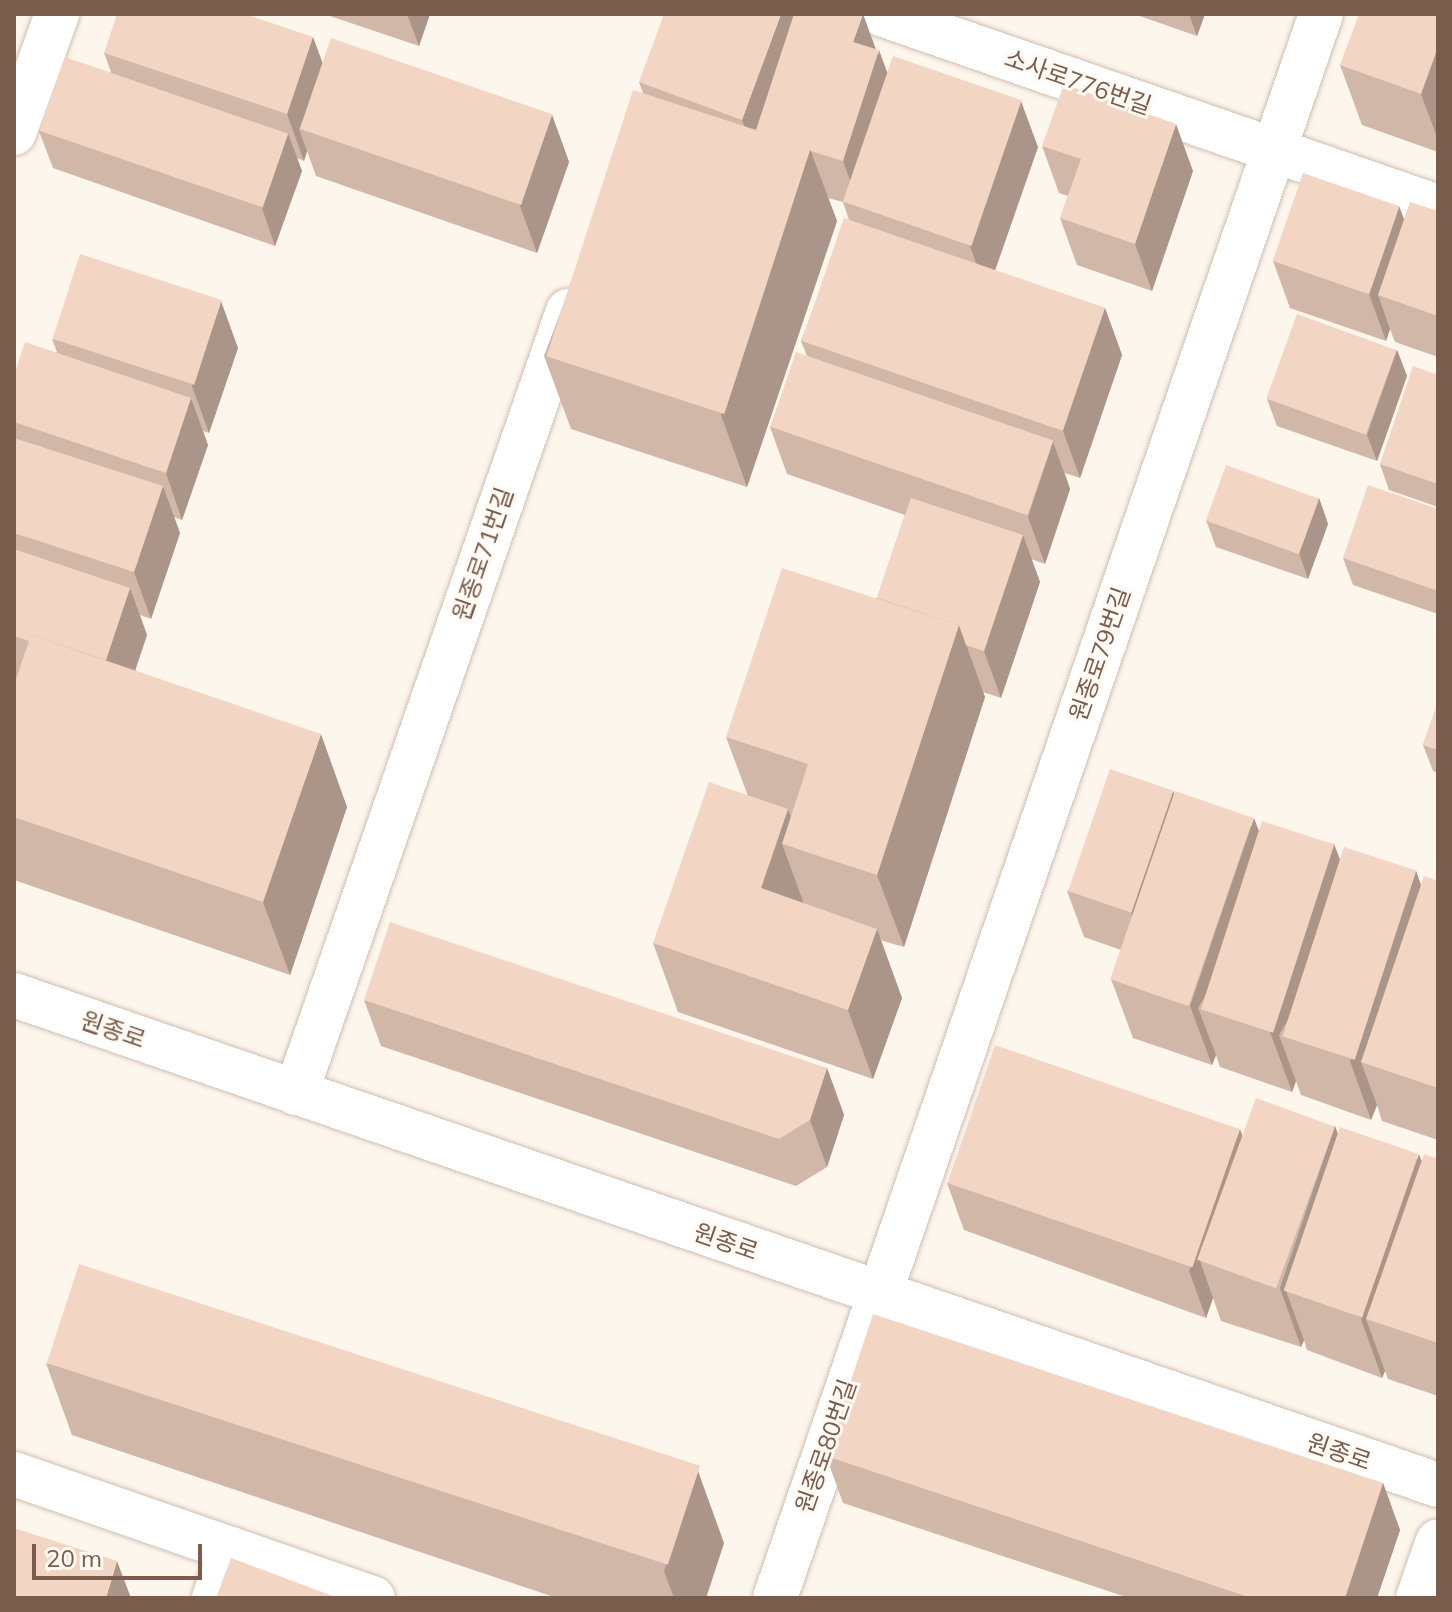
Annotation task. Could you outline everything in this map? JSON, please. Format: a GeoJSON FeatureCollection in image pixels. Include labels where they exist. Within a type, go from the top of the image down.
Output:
{"type":"FeatureCollection","features":[{"type":"Feature","properties":{"kind":"street"},"geometry":{"type":"LineString","coordinates":[[14,133],[57,14]]}},
{"type":"Feature","properties":{"kind":"street","name":"소사로776번길"},"geometry":{"type":"LineString","coordinates":[[881,14],[1438,207]]}},
{"type":"Feature","properties":{"kind":"street","name":"원종로79번길"},"geometry":{"type":"LineString","coordinates":[[878,1295],[1321,14]]}},
{"type":"Feature","properties":{"kind":"street","name":"원종로71번길"},"geometry":{"type":"LineString","coordinates":[[296,1093],[583,269]]}},
{"type":"Feature","properties":{"kind":"street","name":"원종로"},"geometry":{"type":"LineString","coordinates":[[14,995],[878,1295],[1438,1485]]}},
{"type":"Feature","properties":{"kind":"street","name":"원종로80번길"},"geometry":{"type":"LineString","coordinates":[[775,1598],[878,1295]]}},
{"type":"Feature","properties":{"kind":"street"},"geometry":{"type":"LineString","coordinates":[[14,1474],[373,1598]]}},
{"type":"Feature","properties":{"kind":"street"},"geometry":{"type":"LineString","coordinates":[[1418,1598],[1438,1541]]}},
{"type":"Feature","properties":{"kind":"street"},"geometry":{"type":"LineString","coordinates":[[214,1598],[231,1549]]}},
{"type":"Feature","properties":{"kind":"building"},"geometry":{"type":"Polygon","coordinates":[[[117,14],[245,14],[313,37],[287,114],[104,53],[117,14]]]}},
{"type":"Feature","properties":{"kind":"building"},"geometry":{"type":"Polygon","coordinates":[[[664,14],[781,14],[742,120],[639,82],[664,14]]]}},
{"type":"Feature","properties":{"kind":"building"},"geometry":{"type":"Polygon","coordinates":[[[794,14],[863,14],[853,42],[879,50],[843,161],[756,130],[794,14]]]}},
{"type":"Feature","properties":{"kind":"building"},"geometry":{"type":"Polygon","coordinates":[[[1359,14],[1438,14],[1438,47],[1421,94],[1340,65],[1359,14]]]}},
{"type":"Feature","properties":{"kind":"building"},"geometry":{"type":"Polygon","coordinates":[[[331,38],[552,114],[521,205],[300,129],[331,38]]]}},
{"type":"Feature","properties":{"kind":"building"},"geometry":{"type":"Polygon","coordinates":[[[893,56],[1022,100],[971,246],[843,202],[893,56]]]}},
{"type":"Feature","properties":{"kind":"building"},"geometry":{"type":"Polygon","coordinates":[[[65,57],[288,134],[263,208],[40,131],[65,57]]]}},
{"type":"Feature","properties":{"kind":"building"},"geometry":{"type":"Polygon","coordinates":[[[1064,84],[1176,124],[1135,244],[1060,218],[1081,159],[1042,146],[1064,84]]]}},
{"type":"Feature","properties":{"kind":"building"},"geometry":{"type":"Polygon","coordinates":[[[633,90],[811,148],[724,414],[546,356],[633,90]]]}},
{"type":"Feature","properties":{"kind":"building"},"geometry":{"type":"Polygon","coordinates":[[[1303,173],[1399,206],[1369,294],[1273,261],[1303,173]]]}},
{"type":"Feature","properties":{"kind":"building"},"geometry":{"type":"Polygon","coordinates":[[[1410,202],[1438,211],[1438,316],[1378,295],[1410,202]]]}},
{"type":"Feature","properties":{"kind":"building"},"geometry":{"type":"Polygon","coordinates":[[[844,218],[1105,308],[1063,431],[802,341],[844,218]]]}},
{"type":"Feature","properties":{"kind":"building"},"geometry":{"type":"Polygon","coordinates":[[[80,254],[222,300],[194,385],[52,339],[80,254]]]}},
{"type":"Feature","properties":{"kind":"building"},"geometry":{"type":"Polygon","coordinates":[[[1297,314],[1397,350],[1366,435],[1266,399],[1297,314]]]}},
{"type":"Feature","properties":{"kind":"building"},"geometry":{"type":"Polygon","coordinates":[[[25,342],[191,398],[166,473],[14,422],[14,375],[25,342]]]}},
{"type":"Feature","properties":{"kind":"building"},"geometry":{"type":"Polygon","coordinates":[[[796,352],[1053,441],[1027,515],[770,427],[796,352]]]}},
{"type":"Feature","properties":{"kind":"building"},"geometry":{"type":"Polygon","coordinates":[[[1413,366],[1438,375],[1438,484],[1380,464],[1413,366]]]}},
{"type":"Feature","properties":{"kind":"building"},"geometry":{"type":"Polygon","coordinates":[[[14,438],[163,486],[134,572],[14,533],[14,438]]]}},
{"type":"Feature","properties":{"kind":"building"},"geometry":{"type":"Polygon","coordinates":[[[1226,465],[1319,499],[1299,554],[1206,520],[1226,465]]]}},
{"type":"Feature","properties":{"kind":"building"},"geometry":{"type":"Polygon","coordinates":[[[1368,485],[1438,509],[1438,591],[1343,558],[1368,485]]]}},
{"type":"Feature","properties":{"kind":"building"},"geometry":{"type":"Polygon","coordinates":[[[911,498],[1023,535],[984,651],[966,645],[959,625],[877,598],[911,498]]]}},
{"type":"Feature","properties":{"kind":"building"},"geometry":{"type":"Polygon","coordinates":[[[14,549],[130,588],[106,660],[31,635],[29,641],[14,636],[14,549]]]}},
{"type":"Feature","properties":{"kind":"building"},"geometry":{"type":"Polygon","coordinates":[[[782,568],[959,625],[877,875],[782,844],[808,764],[726,737],[782,568]]]}},
{"type":"Feature","properties":{"kind":"building"},"geometry":{"type":"Polygon","coordinates":[[[31,635],[321,734],[263,902],[14,817],[14,685],[31,635]]]}},
{"type":"Feature","properties":{"kind":"building"},"geometry":{"type":"Polygon","coordinates":[[[1438,702],[1438,750],[1423,745],[1438,702]]]}},
{"type":"Feature","properties":{"kind":"building"},"geometry":{"type":"Polygon","coordinates":[[[1110,769],[1173,791],[1131,913],[1068,891],[1110,769]]]}},
{"type":"Feature","properties":{"kind":"building"},"geometry":{"type":"Polygon","coordinates":[[[709,782],[788,809],[761,888],[877,929],[848,1010],[653,943],[709,782]]]}},
{"type":"Feature","properties":{"kind":"building"},"geometry":{"type":"Polygon","coordinates":[[[1175,791],[1253,818],[1189,1006],[1110,979],[1175,791]]]}},
{"type":"Feature","properties":{"kind":"building"},"geometry":{"type":"Polygon","coordinates":[[[1262,821],[1334,844],[1273,1033],[1201,1009],[1262,821]]]}},
{"type":"Feature","properties":{"kind":"building"},"geometry":{"type":"Polygon","coordinates":[[[1344,847],[1416,870],[1355,1060],[1283,1036],[1344,847]]]}},
{"type":"Feature","properties":{"kind":"building"},"geometry":{"type":"Polygon","coordinates":[[[1424,876],[1438,881],[1438,1088],[1361,1062],[1424,876]]]}},
{"type":"Feature","properties":{"kind":"building"},"geometry":{"type":"Polygon","coordinates":[[[390,922],[827,1068],[810,1120],[779,1139],[364,1000],[390,922]]]}},
{"type":"Feature","properties":{"kind":"building"},"geometry":{"type":"Polygon","coordinates":[[[995,1045],[1240,1129],[1192,1267],[947,1183],[995,1045]]]}},
{"type":"Feature","properties":{"kind":"building"},"geometry":{"type":"Polygon","coordinates":[[[1256,1098],[1335,1127],[1276,1288],[1197,1260],[1256,1098]]]}},
{"type":"Feature","properties":{"kind":"building"},"geometry":{"type":"Polygon","coordinates":[[[1340,1127],[1418,1154],[1362,1318],[1284,1291],[1340,1127]]]}},
{"type":"Feature","properties":{"kind":"building"},"geometry":{"type":"Polygon","coordinates":[[[1424,1154],[1438,1159],[1438,1343],[1366,1319],[1424,1154]]]}},
{"type":"Feature","properties":{"kind":"building"},"geometry":{"type":"Polygon","coordinates":[[[79,1264],[700,1466],[668,1565],[47,1363],[79,1264]]]}},
{"type":"Feature","properties":{"kind":"building"},"geometry":{"type":"Polygon","coordinates":[[[873,1314],[1383,1483],[1345,1598],[1251,1598],[826,1456],[873,1314]]]}},
{"type":"Feature","properties":{"kind":"building"},"geometry":{"type":"Polygon","coordinates":[[[14,1528],[117,1561],[106,1598],[14,1598],[14,1528]]]}},
{"type":"Feature","properties":{"kind":"building"},"geometry":{"type":"Polygon","coordinates":[[[231,1558],[338,1598],[216,1598],[231,1558]]]}}]}
